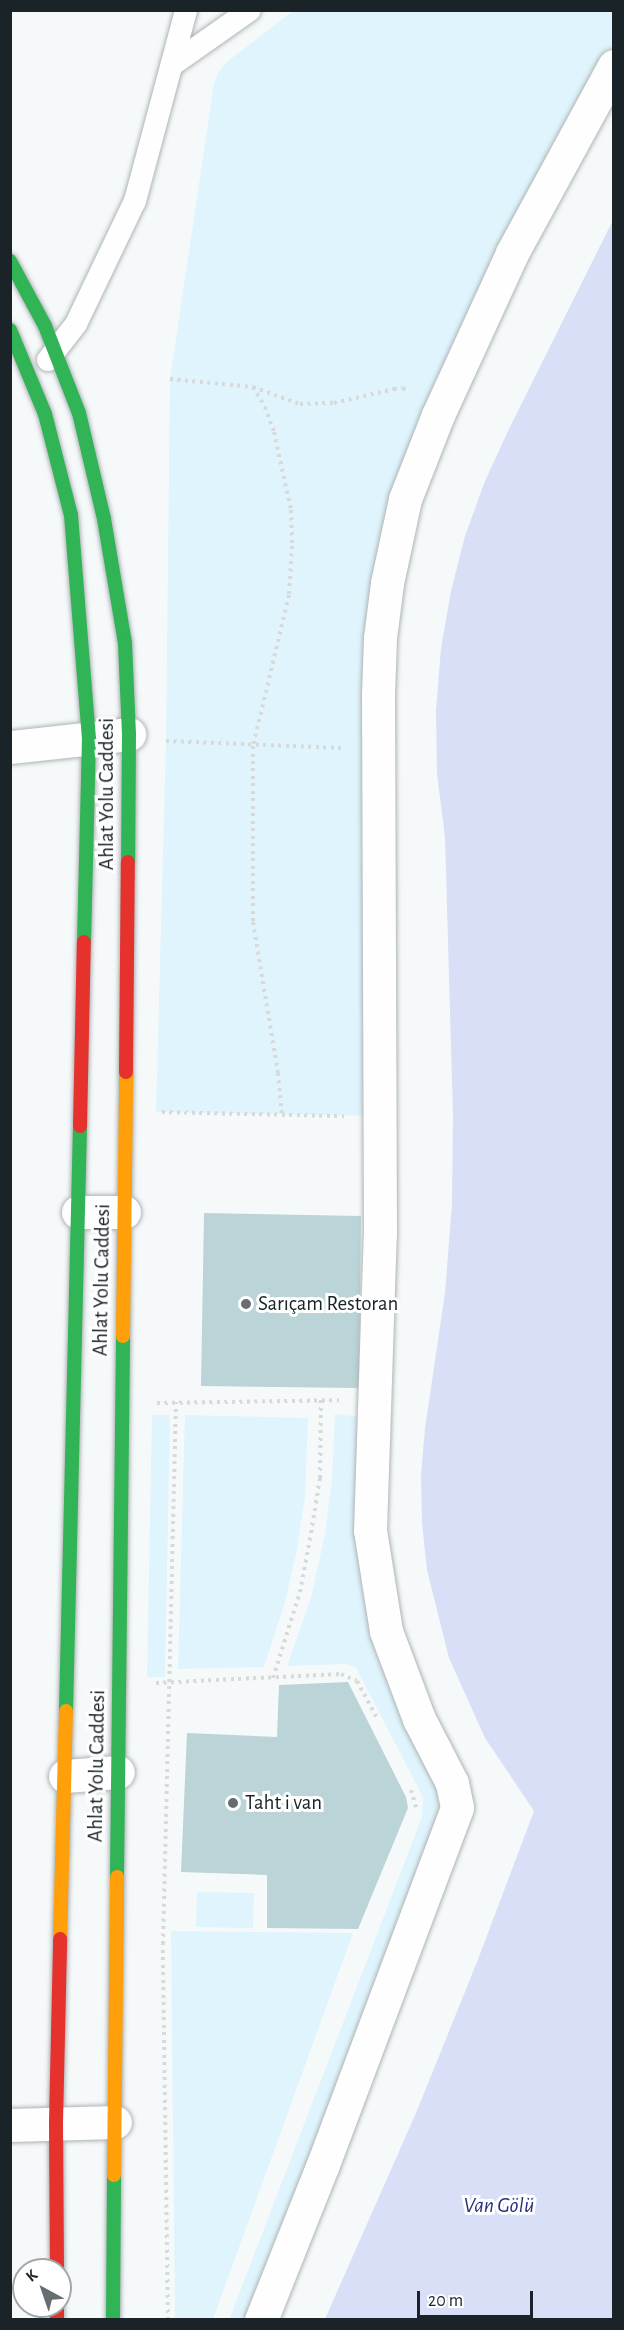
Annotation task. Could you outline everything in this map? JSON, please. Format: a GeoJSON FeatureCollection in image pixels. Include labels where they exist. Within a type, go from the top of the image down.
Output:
{"type":"FeatureCollection","features":[{"type":"Feature","properties":{"kind":"street"},"geometry":{"type":"LineString","coordinates":[[261,2319],[330,2145],[457,1807],[452,1783],[419,1719],[386,1631],[370,1530],[376,1399],[380,1116],[378,749],[380,638],[387,583],[405,499],[438,415],[512,253],[614,66]]}},
{"type":"Feature","properties":{"kind":"street","name":"Ahlat Yolu Caddesi"},"geometry":{"type":"LineString","coordinates":[[10,261],[45,326],[79,413],[104,519],[125,643],[129,734],[113,2319]]}},
{"type":"Feature","properties":{"kind":"street","name":"Ahlat Yolu Caddesi"},"geometry":{"type":"LineString","coordinates":[[10,330],[45,414],[71,515],[89,738],[56,2121],[57,2258]]}},
{"type":"Feature","properties":{"kind":"street"},"geometry":{"type":"LineString","coordinates":[[10,747],[129,734]]}},
{"type":"Feature","properties":{"kind":"street"},"geometry":{"type":"LineString","coordinates":[[78,1212],[124,1212]]}},
{"type":"Feature","properties":{"kind":"street"},"geometry":{"type":"LineString","coordinates":[[65,1776],[118,1772]]}},
{"type":"Feature","properties":{"kind":"street"},"geometry":{"type":"LineString","coordinates":[[10,2124],[56,2121],[115,2122]]}},
{"type":"Feature","properties":{"kind":"lane"},"geometry":{"type":"LineString","coordinates":[[32,380],[76,324],[135,201],[186,10]]}},
{"type":"Feature","properties":{"kind":"lane"},"geometry":{"type":"LineString","coordinates":[[172,64],[250,10]]}},
{"type":"Feature","properties":{"kind":"path"},"geometry":{"type":"LineString","coordinates":[[170,379],[253,387],[300,404],[334,404],[403,388],[438,415]]}},
{"type":"Feature","properties":{"kind":"path"},"geometry":{"type":"LineString","coordinates":[[253,387],[265,408],[274,432],[291,510],[292,546],[282,625],[253,746],[253,922],[278,1073],[282,1116]]}},
{"type":"Feature","properties":{"kind":"path"},"geometry":{"type":"LineString","coordinates":[[166,741],[378,749]]}},
{"type":"Feature","properties":{"kind":"path"},"geometry":{"type":"LineString","coordinates":[[156,1112],[380,1116]]}},
{"type":"Feature","properties":{"kind":"path"},"geometry":{"type":"LineString","coordinates":[[147,1403],[376,1399]]}},
{"type":"Feature","properties":{"kind":"path"},"geometry":{"type":"LineString","coordinates":[[273,1678],[300,1592],[311,1533],[320,1478],[321,1400]]}},
{"type":"Feature","properties":{"kind":"path"},"geometry":{"type":"LineString","coordinates":[[168,2319],[163,1944],[167,1683],[176,1402]]}},
{"type":"Feature","properties":{"kind":"path"},"geometry":{"type":"LineString","coordinates":[[149,1683],[341,1674],[357,1681],[379,1722]]}},
{"type":"Feature","properties":{"kind":"path"},"geometry":{"type":"LineString","coordinates":[[411,1788],[416,1799],[416,1814]]}},
{"type":"Feature","properties":{"kind":"shaded area"},"geometry":{"type":"Polygon","coordinates":[[[293,11],[613,11],[613,66],[512,253],[387,583],[380,1116],[156,1112],[166,741],[170,379],[214,83],[219,71],[228,61],[293,11]]]}},
{"type":"Feature","properties":{"kind":"shaded area"},"geometry":{"type":"Polygon","coordinates":[[[335,1414],[362,1417],[370,1632],[374,1650],[441,1797],[434,1825],[250,2319],[229,2320],[422,1817],[422,1795],[356,1668],[347,1664],[287,1666],[311,1598],[325,1534],[332,1478],[335,1414]]]}},
{"type":"Feature","properties":{"kind":"shaded area"},"geometry":{"type":"Polygon","coordinates":[[[152,1415],[170,1415],[165,1677],[147,1677],[152,1415]]]}},
{"type":"Feature","properties":{"kind":"shaded area"},"geometry":{"type":"Polygon","coordinates":[[[185,1415],[308,1418],[305,1497],[296,1554],[285,1602],[264,1667],[178,1669],[185,1415]]]}},
{"type":"Feature","properties":{"kind":"shaded area"},"geometry":{"type":"Polygon","coordinates":[[[197,1892],[254,1893],[253,1928],[196,1927],[197,1892]]]}},
{"type":"Feature","properties":{"kind":"shaded area"},"geometry":{"type":"Polygon","coordinates":[[[171,1931],[353,1933],[213,2319],[175,2319],[171,1931]]]}},
{"type":"Feature","properties":{"kind":"water","name":"Van Gölü"},"geometry":{"type":"Polygon","coordinates":[[[613,220],[613,2319],[325,2319],[416,2113],[477,1962],[534,1811],[485,1738],[449,1658],[427,1570],[422,1523],[421,1476],[425,1428],[445,1293],[452,1204],[453,1115],[445,837],[437,774],[436,711],[441,648],[451,591],[465,536],[485,481],[509,429],[613,220]]]}},
{"type":"Feature","properties":{"kind":"building"},"geometry":{"type":"Polygon","coordinates":[[[204,1213],[361,1216],[359,1388],[201,1386],[204,1213]]]}},
{"type":"Feature","properties":{"kind":"building"},"geometry":{"type":"Polygon","coordinates":[[[348,1682],[406,1797],[408,1808],[358,1929],[267,1928],[267,1875],[181,1872],[187,1733],[277,1737],[279,1685],[348,1682]]]}},
{"type":"Feature","properties":{"kind":"traffic: fast"},"geometry":{"type":"LineString","coordinates":[[10,261],[45,326],[79,413],[104,519],[125,643],[129,734],[128,862]]}},
{"type":"Feature","properties":{"kind":"traffic: fast"},"geometry":{"type":"LineString","coordinates":[[10,330],[45,414],[71,515],[89,738],[84,942]]}},
{"type":"Feature","properties":{"kind":"traffic: fast"},"geometry":{"type":"LineString","coordinates":[[66,1711],[80,1126]]}},
{"type":"Feature","properties":{"kind":"traffic: fast"},"geometry":{"type":"LineString","coordinates":[[117,1877],[123,1336]]}},
{"type":"Feature","properties":{"kind":"traffic: fast"},"geometry":{"type":"LineString","coordinates":[[113,2320],[114,2175]]}},
{"type":"Feature","properties":{"kind":"traffic: slow"},"geometry":{"type":"LineString","coordinates":[[123,1336],[126,1072]]}},
{"type":"Feature","properties":{"kind":"traffic: slow"},"geometry":{"type":"LineString","coordinates":[[60,1939],[66,1711]]}},
{"type":"Feature","properties":{"kind":"traffic: slow"},"geometry":{"type":"LineString","coordinates":[[114,2175],[117,1877]]}},
{"type":"Feature","properties":{"kind":"traffic: jam"},"geometry":{"type":"LineString","coordinates":[[126,1072],[128,862]]}},
{"type":"Feature","properties":{"kind":"traffic: jam"},"geometry":{"type":"LineString","coordinates":[[80,1126],[84,942]]}},
{"type":"Feature","properties":{"kind":"traffic: jam"},"geometry":{"type":"LineString","coordinates":[[57,2258],[56,2122],[60,1939]]}},
{"type":"Feature","properties":{"kind":"place","name":"Sarıçam Restoran"},"geometry":{"type":"Point","coordinates":[246,1304]}},
{"type":"Feature","properties":{"kind":"place","name":"Taht i van"},"geometry":{"type":"Point","coordinates":[233,1803]}}]}
